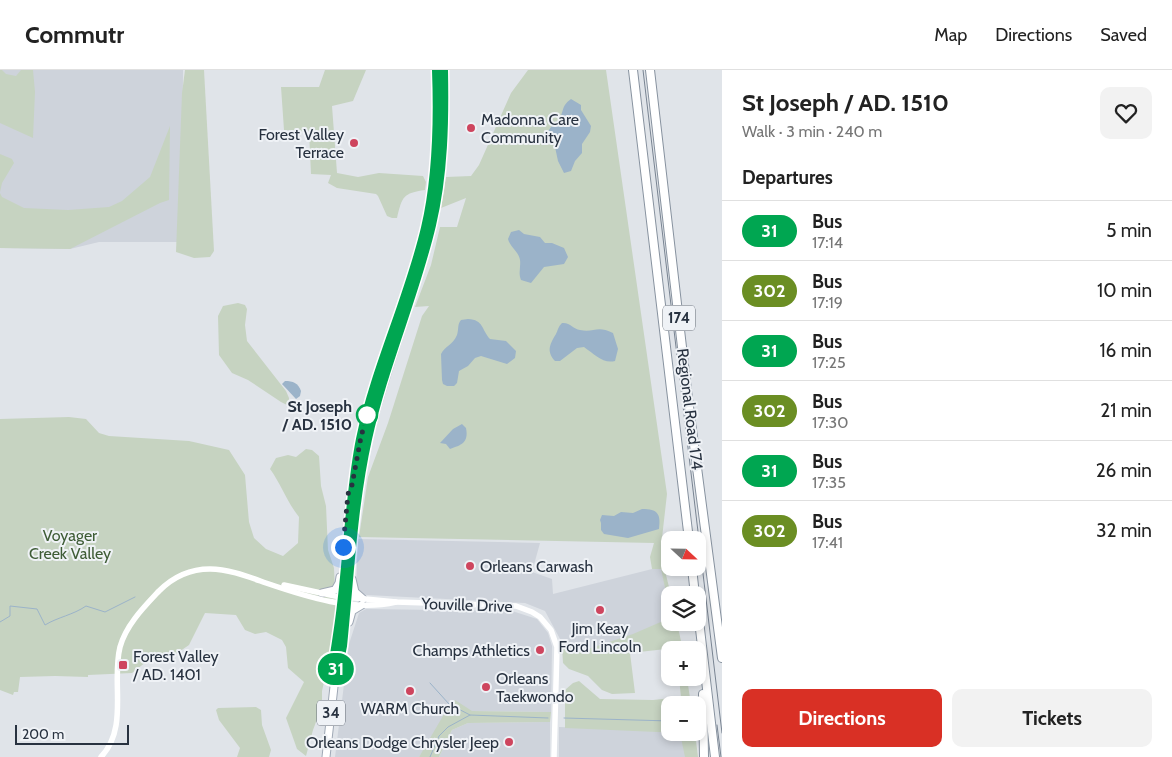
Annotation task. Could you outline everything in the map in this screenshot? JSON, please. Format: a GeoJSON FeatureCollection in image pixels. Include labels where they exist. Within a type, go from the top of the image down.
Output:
{"type":"FeatureCollection","features":[{"type":"Feature","properties":{"kind":"highway","name":"Regional Road 174"},"geometry":{"type":"LineString","coordinates":[[633,70],[688,531]]}},
{"type":"Feature","properties":{"kind":"highway","name":"Regional Road 174"},"geometry":{"type":"LineString","coordinates":[[650,70],[688,399],[722,658]]}},
{"type":"Feature","properties":{"kind":"highway"},"geometry":{"type":"LineString","coordinates":[[712,580],[722,649]]}},
{"type":"Feature","properties":{"kind":"highway"},"geometry":{"type":"LineString","coordinates":[[700,631],[715,757]]}},
{"type":"Feature","properties":{"kind":"highway"},"geometry":{"type":"LineString","coordinates":[[700,634],[704,757]]}},
{"type":"Feature","properties":{"kind":"main road","name":"34"},"geometry":{"type":"LineString","coordinates":[[336,670],[333,661],[350,572],[358,495],[369,438],[392,354],[423,260],[433,223],[441,168],[441,97],[436,70]]}},
{"type":"Feature","properties":{"kind":"main road","name":"34"},"geometry":{"type":"LineString","coordinates":[[326,757],[336,670],[343,646],[352,485],[361,437],[378,376],[425,228],[434,174],[444,70]]}},
{"type":"Feature","properties":{"kind":"main road"},"geometry":{"type":"LineString","coordinates":[[322,593],[334,591],[339,583],[348,494],[352,485]]}},
{"type":"Feature","properties":{"kind":"main road"},"geometry":{"type":"LineString","coordinates":[[343,646],[350,614],[363,602],[355,592],[350,572]]}},
{"type":"Feature","properties":{"kind":"street"},"geometry":{"type":"LineString","coordinates":[[101,757],[110,745],[116,730],[120,647],[129,627],[150,602],[173,580],[196,570],[218,570],[297,592],[345,601]]}},
{"type":"Feature","properties":{"kind":"street"},"geometry":{"type":"LineString","coordinates":[[259,581],[322,593],[345,601]]}},
{"type":"Feature","properties":{"kind":"street","name":"Youville Drive"},"geometry":{"type":"LineString","coordinates":[[345,601],[383,605],[396,602],[516,606],[540,617],[551,630],[558,647],[554,757]]}},
{"type":"Feature","properties":{"kind":"shaded area"},"geometry":{"type":"Polygon","coordinates":[[[0,70],[183,70],[182,242],[99,242],[70,249],[0,248],[0,70]]]}},
{"type":"Feature","properties":{"kind":"shaded area"},"geometry":{"type":"Polygon","coordinates":[[[358,539],[540,543],[532,572],[552,579],[553,594],[661,567],[661,576],[666,576],[668,586],[661,586],[661,624],[595,651],[566,650],[545,611],[525,603],[367,595],[359,593],[356,587],[358,539]]]}},
{"type":"Feature","properties":{"kind":"shaded area"},"geometry":{"type":"Polygon","coordinates":[[[366,609],[512,611],[537,619],[548,633],[552,646],[551,712],[472,711],[428,744],[419,757],[335,757],[349,644],[359,613],[366,609]]]}},
{"type":"Feature","properties":{"kind":"shaded area"},"geometry":{"type":"Polygon","coordinates":[[[550,722],[550,757],[439,757],[452,730],[468,723],[550,722]]]}},
{"type":"Feature","properties":{"kind":"shaded area"},"geometry":{"type":"Polygon","coordinates":[[[559,727],[661,730],[661,741],[685,741],[687,757],[559,757],[559,727]]]}},
{"type":"Feature","properties":{"kind":"green space"},"geometry":{"type":"Polygon","coordinates":[[[0,70],[6,74],[16,76],[21,70],[33,70],[35,92],[33,138],[0,123],[0,70]]]}},
{"type":"Feature","properties":{"kind":"green space"},"geometry":{"type":"Polygon","coordinates":[[[185,70],[204,70],[214,251],[210,257],[194,258],[176,252],[182,93],[185,70]]]}},
{"type":"Feature","properties":{"kind":"green space"},"geometry":{"type":"Polygon","coordinates":[[[325,70],[366,70],[353,101],[332,106],[337,173],[358,177],[379,173],[423,176],[426,182],[425,190],[405,197],[400,205],[397,218],[387,216],[376,194],[337,188],[328,183],[331,175],[311,174],[309,132],[284,130],[281,87],[319,87],[325,70]]]}},
{"type":"Feature","properties":{"kind":"green space"},"geometry":{"type":"Polygon","coordinates":[[[528,70],[606,70],[667,494],[663,531],[661,531],[661,569],[652,569],[650,557],[654,543],[359,537],[368,477],[388,423],[422,316],[429,306],[415,307],[431,265],[440,227],[457,227],[466,198],[441,208],[446,177],[471,176],[479,165],[511,93],[528,70]]]}},
{"type":"Feature","properties":{"kind":"green space"},"geometry":{"type":"Polygon","coordinates":[[[170,126],[169,200],[70,249],[0,248],[0,193],[2,197],[24,208],[68,210],[109,207],[122,201],[150,177],[170,126]]]}},
{"type":"Feature","properties":{"kind":"green space"},"geometry":{"type":"Polygon","coordinates":[[[0,154],[12,159],[14,163],[2,183],[0,192],[0,154]]]}},
{"type":"Feature","properties":{"kind":"green space"},"geometry":{"type":"Polygon","coordinates":[[[238,303],[245,305],[247,309],[245,325],[247,341],[286,391],[289,398],[289,406],[248,380],[232,373],[219,355],[218,316],[223,306],[238,303]]]}},
{"type":"Feature","properties":{"kind":"green space","name":"Voyager Creek Valley"},"geometry":{"type":"Polygon","coordinates":[[[69,417],[86,419],[99,433],[109,436],[189,441],[229,450],[245,475],[249,522],[254,538],[266,549],[283,556],[298,543],[299,517],[270,469],[276,458],[288,455],[296,457],[306,449],[312,450],[319,456],[321,486],[326,506],[328,550],[334,568],[336,619],[333,643],[322,691],[322,706],[306,756],[297,749],[286,718],[304,682],[288,668],[286,647],[282,640],[266,632],[255,634],[245,630],[236,615],[205,613],[189,645],[167,660],[156,658],[146,662],[132,673],[88,675],[88,677],[20,677],[18,692],[14,692],[13,695],[0,690],[0,419],[69,417]]]}},
{"type":"Feature","properties":{"kind":"green space"},"geometry":{"type":"Polygon","coordinates":[[[662,576],[666,576],[669,586],[665,586],[662,576]]]}},
{"type":"Feature","properties":{"kind":"green space"},"geometry":{"type":"Polygon","coordinates":[[[661,622],[661,631],[679,631],[681,641],[661,641],[661,650],[630,653],[635,693],[612,694],[602,690],[588,676],[569,669],[563,663],[562,647],[571,643],[576,653],[633,634],[661,622]]]}},
{"type":"Feature","properties":{"kind":"green space"},"geometry":{"type":"Polygon","coordinates":[[[579,681],[600,699],[661,699],[661,732],[565,728],[565,690],[573,683],[579,681]]]}},
{"type":"Feature","properties":{"kind":"green space"},"geometry":{"type":"Polygon","coordinates":[[[680,686],[688,686],[690,696],[681,696],[680,686]]]}},
{"type":"Feature","properties":{"kind":"green space"},"geometry":{"type":"Polygon","coordinates":[[[455,700],[472,711],[551,712],[550,722],[468,723],[452,730],[439,757],[419,757],[447,709],[455,700]]]}},
{"type":"Feature","properties":{"kind":"green space"},"geometry":{"type":"Polygon","coordinates":[[[256,707],[261,710],[262,725],[271,750],[269,757],[237,757],[240,748],[219,720],[216,710],[218,708],[256,707]]]}},
{"type":"Feature","properties":{"kind":"green space"},"geometry":{"type":"Polygon","coordinates":[[[682,741],[696,741],[698,757],[685,757],[682,741]]]}},
{"type":"Feature","properties":{"kind":"water"},"geometry":{"type":"Polygon","coordinates":[[[571,99],[581,105],[581,110],[591,126],[590,132],[582,144],[582,153],[575,161],[571,171],[564,173],[558,161],[555,147],[547,134],[560,117],[565,105],[571,99]]]}},
{"type":"Feature","properties":{"kind":"water"},"geometry":{"type":"Polygon","coordinates":[[[519,230],[524,234],[540,237],[545,243],[552,243],[564,248],[568,257],[564,264],[544,267],[531,283],[521,280],[519,257],[508,239],[511,232],[519,230]]]}},
{"type":"Feature","properties":{"kind":"water"},"geometry":{"type":"Polygon","coordinates":[[[468,319],[480,323],[490,339],[506,341],[516,351],[515,358],[507,364],[481,356],[475,358],[468,366],[459,371],[457,383],[454,386],[447,386],[443,384],[442,380],[441,354],[458,333],[461,320],[468,319]]]}},
{"type":"Feature","properties":{"kind":"water"},"geometry":{"type":"Polygon","coordinates":[[[562,323],[580,330],[599,329],[613,333],[618,349],[615,361],[603,360],[584,347],[577,348],[560,361],[555,361],[550,348],[562,323]]]}},
{"type":"Feature","properties":{"kind":"water"},"geometry":{"type":"Polygon","coordinates":[[[285,381],[297,384],[301,391],[300,396],[296,399],[282,384],[285,381]]]}},
{"type":"Feature","properties":{"kind":"water"},"geometry":{"type":"Polygon","coordinates":[[[462,424],[466,428],[467,433],[463,443],[450,449],[446,444],[440,443],[453,429],[462,424]]]}},
{"type":"Feature","properties":{"kind":"water"},"geometry":{"type":"Polygon","coordinates":[[[642,509],[652,510],[657,513],[659,516],[659,529],[628,538],[604,534],[601,530],[600,520],[602,515],[614,516],[621,512],[633,513],[642,509]]]}},
{"type":"Feature","properties":{"kind":"waterway"},"geometry":{"type":"LineString","coordinates":[[0,622],[10,616],[10,606],[37,609],[45,625],[86,606],[105,612],[135,597]]}},
{"type":"Feature","properties":{"kind":"waterway"},"geometry":{"type":"LineString","coordinates":[[430,683],[449,704],[470,715]]}},
{"type":"Feature","properties":{"kind":"waterway"},"geometry":{"type":"LineString","coordinates":[[430,757],[439,736],[448,727],[470,715],[548,718]]}},
{"type":"Feature","properties":{"kind":"waterway"},"geometry":{"type":"LineString","coordinates":[[564,718],[661,721]]}},
{"type":"Feature","properties":{"kind":"tram line"},"geometry":{"type":"LineString","coordinates":[[643,70],[722,733]]}},
{"type":"Feature","properties":{"kind":"tram line"},"geometry":{"type":"LineString","coordinates":[[717,725],[721,757]]}},
{"type":"Feature","properties":{"kind":"bus line","name":"31"},"geometry":{"type":"LineString","coordinates":[[436,70],[437,126],[434,174],[425,228],[416,261],[380,367],[361,437],[352,485],[342,604],[333,661],[336,670],[343,646],[358,495],[369,438],[392,354],[423,260],[433,223],[444,127],[444,70]]}},
{"type":"Feature","properties":{"kind":"place","name":"Madonna Care Community"},"geometry":{"type":"Point","coordinates":[471,128]}},
{"type":"Feature","properties":{"kind":"place","name":"Forest Valley Terrace"},"geometry":{"type":"Point","coordinates":[354,143]}},
{"type":"Feature","properties":{"kind":"place","name":"St Joseph / AD. 1510"},"geometry":{"type":"Point","coordinates":[367,415]}},
{"type":"Feature","properties":{"kind":"place","name":"Orleans Carwash"},"geometry":{"type":"Point","coordinates":[470,566]}},
{"type":"Feature","properties":{"kind":"place","name":"Jim Keay Ford Lincoln"},"geometry":{"type":"Point","coordinates":[600,610]}},
{"type":"Feature","properties":{"kind":"place","name":"Champs Athletics"},"geometry":{"type":"Point","coordinates":[540,650]}},
{"type":"Feature","properties":{"kind":"place","name":"Forest Valley / AD. 1401"},"geometry":{"type":"Point","coordinates":[123,665]}},
{"type":"Feature","properties":{"kind":"place","name":"Orleans Taekwondo"},"geometry":{"type":"Point","coordinates":[486,687]}},
{"type":"Feature","properties":{"kind":"place","name":"WARM Church"},"geometry":{"type":"Point","coordinates":[410,691]}},
{"type":"Feature","properties":{"kind":"place","name":"Orleans Dodge Chrysler Jeep"},"geometry":{"type":"Point","coordinates":[509,742]}},
{"type":"Feature","properties":{"kind":"route"},"geometry":{"type":"LineString","coordinates":[[343,547],[348,494],[352,486],[367,415]]}}]}
